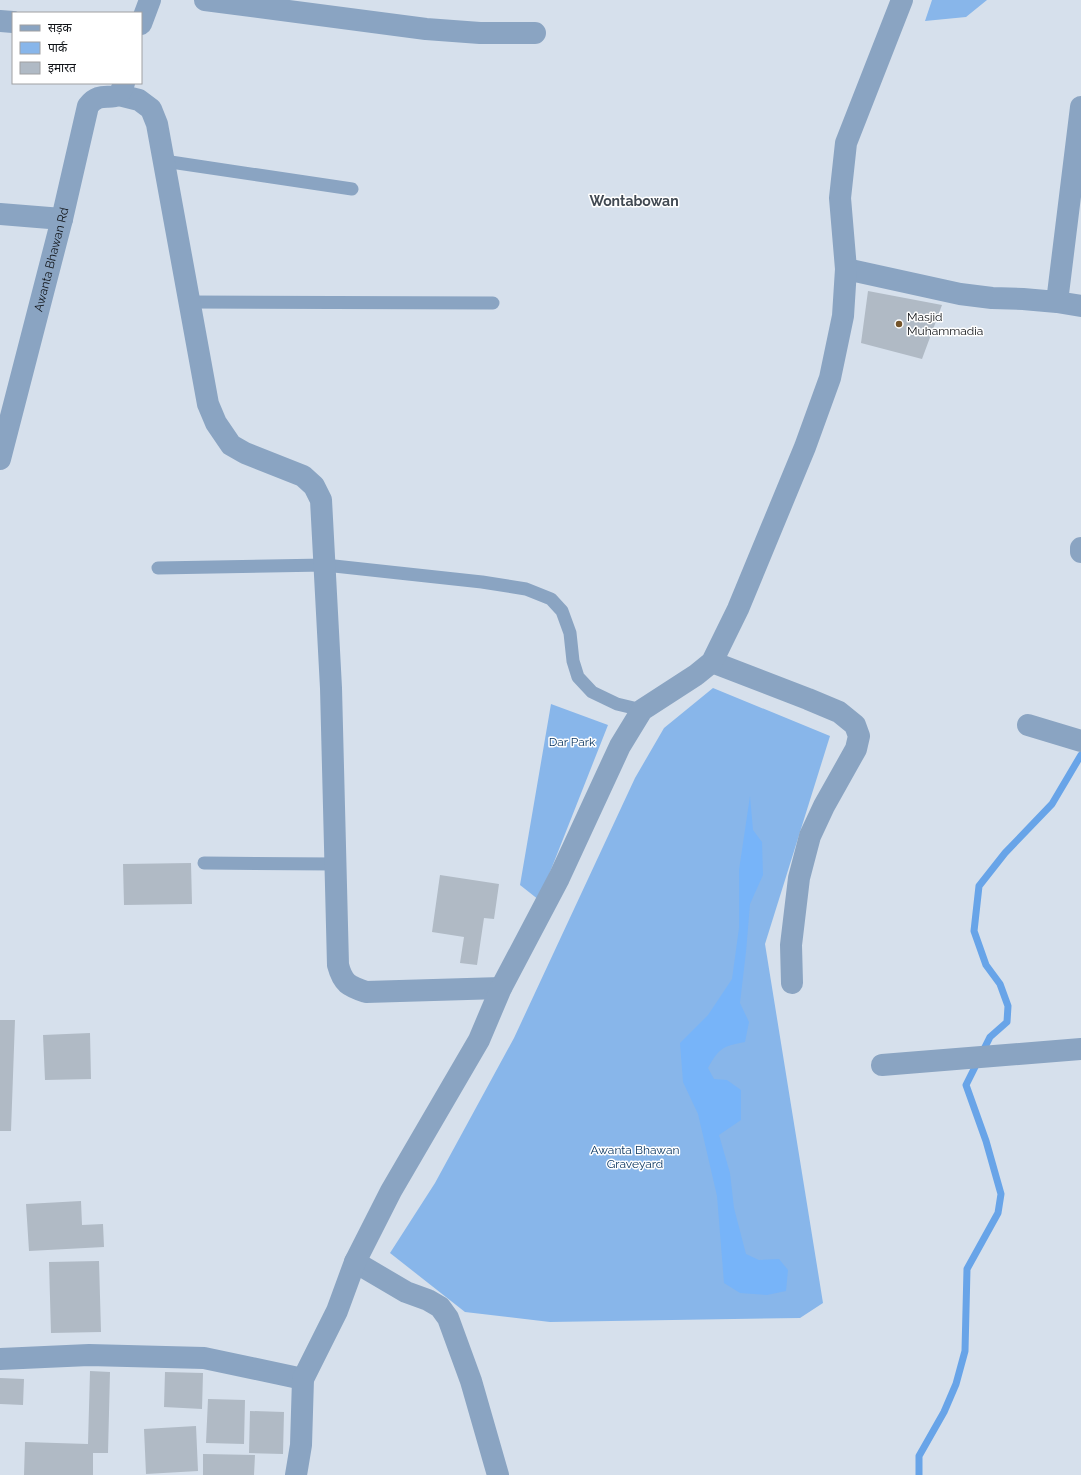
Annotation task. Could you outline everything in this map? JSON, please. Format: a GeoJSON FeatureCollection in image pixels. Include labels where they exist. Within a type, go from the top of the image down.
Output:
{"type":"FeatureCollection","features":[{"type":"Feature","properties":{"kind":"street"},"geometry":{"type":"LineString","coordinates":[[142,21],[150,0]]}},
{"type":"Feature","properties":{"kind":"street"},"geometry":{"type":"LineString","coordinates":[[204,0],[426,29],[480,34],[536,33]]}},
{"type":"Feature","properties":{"kind":"street"},"geometry":{"type":"LineString","coordinates":[[300,1475],[296,1475],[301,1445],[304,1379],[336,1311],[356,1262],[391,1191],[479,1040],[501,988],[559,878],[620,746],[642,710],[696,675],[712,662],[744,594],[805,447],[830,378],[843,316],[846,270],[840,198],[846,143],[902,0]]}},
{"type":"Feature","properties":{"kind":"street"},"geometry":{"type":"LineString","coordinates":[[0,21],[12,22]]}},
{"type":"Feature","properties":{"kind":"street","name":"Awanta Bhawan Rd"},"geometry":{"type":"LineString","coordinates":[[0,459],[62,219],[88,106],[92,101],[99,97],[122,89],[151,109],[157,124],[208,404],[216,424],[231,445],[245,453],[304,476],[314,486],[321,500],[331,688],[338,965],[341,977],[349,986],[366,992],[501,988]]}},
{"type":"Feature","properties":{"kind":"street"},"geometry":{"type":"LineString","coordinates":[[1057,302],[1081,107]]}},
{"type":"Feature","properties":{"kind":"street"},"geometry":{"type":"LineString","coordinates":[[0,214],[62,219]]}},
{"type":"Feature","properties":{"kind":"street"},"geometry":{"type":"LineString","coordinates":[[846,270],[960,294],[992,298],[1057,302],[1081,306]]}},
{"type":"Feature","properties":{"kind":"street"},"geometry":{"type":"LineString","coordinates":[[712,662],[839,712],[855,725],[859,736],[856,749],[824,806],[810,836],[799,878],[791,946],[792,983]]}},
{"type":"Feature","properties":{"kind":"street"},"geometry":{"type":"LineString","coordinates":[[1028,725],[1078,741]]}},
{"type":"Feature","properties":{"kind":"street"},"geometry":{"type":"LineString","coordinates":[[882,1065],[1081,1049]]}},
{"type":"Feature","properties":{"kind":"street"},"geometry":{"type":"LineString","coordinates":[[356,1262],[406,1292],[428,1300],[440,1307],[448,1318],[472,1381],[498,1475]]}},
{"type":"Feature","properties":{"kind":"street"},"geometry":{"type":"LineString","coordinates":[[0,1359],[89,1354],[204,1358],[304,1379]]}},
{"type":"Feature","properties":{"kind":"lane"},"geometry":{"type":"LineString","coordinates":[[164,161],[352,189]]}},
{"type":"Feature","properties":{"kind":"lane"},"geometry":{"type":"LineString","coordinates":[[190,302],[494,303]]}},
{"type":"Feature","properties":{"kind":"lane"},"geometry":{"type":"LineString","coordinates":[[158,568],[325,566],[482,582],[526,590],[551,599],[562,611],[570,632],[573,661],[578,677],[592,692],[617,704],[642,710]]}},
{"type":"Feature","properties":{"kind":"lane"},"geometry":{"type":"LineString","coordinates":[[204,863],[335,864]]}},
{"type":"Feature","properties":{"kind":"green space"},"geometry":{"type":"Polygon","coordinates":[[[932,0],[987,0],[966,17],[925,21],[932,0]]]}},
{"type":"Feature","properties":{"kind":"green space","name":"Awanta Bhawan Graveyard"},"geometry":{"type":"Polygon","coordinates":[[[713,688],[830,736],[765,944],[823,1303],[800,1318],[550,1322],[465,1312],[390,1253],[435,1183],[514,1038],[635,778],[664,728],[713,688]]]}},
{"type":"Feature","properties":{"kind":"green space","name":"Dar Park"},"geometry":{"type":"Polygon","coordinates":[[[551,704],[608,725],[539,900],[520,885],[551,704]]]}},
{"type":"Feature","properties":{"kind":"shaded area"},"geometry":{"type":"Polygon","coordinates":[[[750,796],[753,830],[762,842],[763,875],[750,904],[740,1003],[749,1022],[745,1042],[731,1045],[722,1049],[715,1056],[708,1068],[714,1079],[727,1080],[741,1090],[741,1120],[719,1135],[730,1173],[734,1208],[746,1254],[759,1260],[779,1259],[788,1270],[786,1291],[767,1295],[740,1293],[724,1283],[717,1196],[698,1114],[683,1082],[680,1043],[708,1015],[732,979],[739,928],[739,870],[750,796]]]}},
{"type":"Feature","properties":{"kind":"building","name":"Masjid Muhammadia"},"geometry":{"type":"Polygon","coordinates":[[[868,291],[942,305],[922,359],[861,343],[868,291]]]}},
{"type":"Feature","properties":{"kind":"building"},"geometry":{"type":"Polygon","coordinates":[[[191,863],[192,904],[124,905],[123,864],[191,863]]]}},
{"type":"Feature","properties":{"kind":"building"},"geometry":{"type":"Polygon","coordinates":[[[440,875],[499,884],[494,919],[484,918],[477,965],[460,963],[464,937],[432,932],[440,875]]]}},
{"type":"Feature","properties":{"kind":"building"},"geometry":{"type":"Polygon","coordinates":[[[0,1020],[15,1020],[11,1131],[0,1131],[0,1020]]]}},
{"type":"Feature","properties":{"kind":"building"},"geometry":{"type":"Polygon","coordinates":[[[90,1033],[91,1079],[45,1080],[43,1035],[90,1033]]]}},
{"type":"Feature","properties":{"kind":"building"},"geometry":{"type":"Polygon","coordinates":[[[81,1201],[82,1225],[103,1224],[104,1247],[29,1251],[26,1204],[81,1201]]]}},
{"type":"Feature","properties":{"kind":"building"},"geometry":{"type":"Polygon","coordinates":[[[99,1261],[101,1332],[51,1333],[49,1262],[99,1261]]]}},
{"type":"Feature","properties":{"kind":"building"},"geometry":{"type":"Polygon","coordinates":[[[90,1371],[110,1372],[108,1453],[93,1453],[93,1475],[24,1475],[25,1442],[88,1444],[90,1371]]]}},
{"type":"Feature","properties":{"kind":"building"},"geometry":{"type":"Polygon","coordinates":[[[165,1372],[203,1373],[202,1409],[164,1407],[165,1372]]]}},
{"type":"Feature","properties":{"kind":"building"},"geometry":{"type":"Polygon","coordinates":[[[0,1378],[24,1379],[23,1405],[0,1404],[0,1378]]]}},
{"type":"Feature","properties":{"kind":"building"},"geometry":{"type":"Polygon","coordinates":[[[208,1399],[245,1400],[244,1444],[206,1443],[208,1399]]]}},
{"type":"Feature","properties":{"kind":"building"},"geometry":{"type":"Polygon","coordinates":[[[250,1411],[284,1412],[283,1454],[249,1453],[250,1411]]]}},
{"type":"Feature","properties":{"kind":"building"},"geometry":{"type":"Polygon","coordinates":[[[196,1426],[198,1471],[146,1474],[144,1429],[196,1426]]]}},
{"type":"Feature","properties":{"kind":"building"},"geometry":{"type":"Polygon","coordinates":[[[203,1454],[255,1455],[254,1475],[203,1475],[203,1454]]]}},
{"type":"Feature","properties":{"kind":"waterway"},"geometry":{"type":"LineString","coordinates":[[919,1475],[919,1456],[944,1412],[956,1384],[965,1351],[967,1269],[998,1213],[1001,1194],[986,1141],[966,1085],[990,1037],[1007,1022],[1008,1006],[1000,984],[986,965],[974,931],[979,886],[1005,853],[1052,804],[1081,755]]}},
{"type":"Feature","properties":{"kind":"place","name":"Masjid Muhammadia"},"geometry":{"type":"Point","coordinates":[899,324]}},
{"type":"Feature","properties":{"kind":"district","name":"Wontabowan"},"geometry":{"type":"Point","coordinates":[634,201]}}]}
